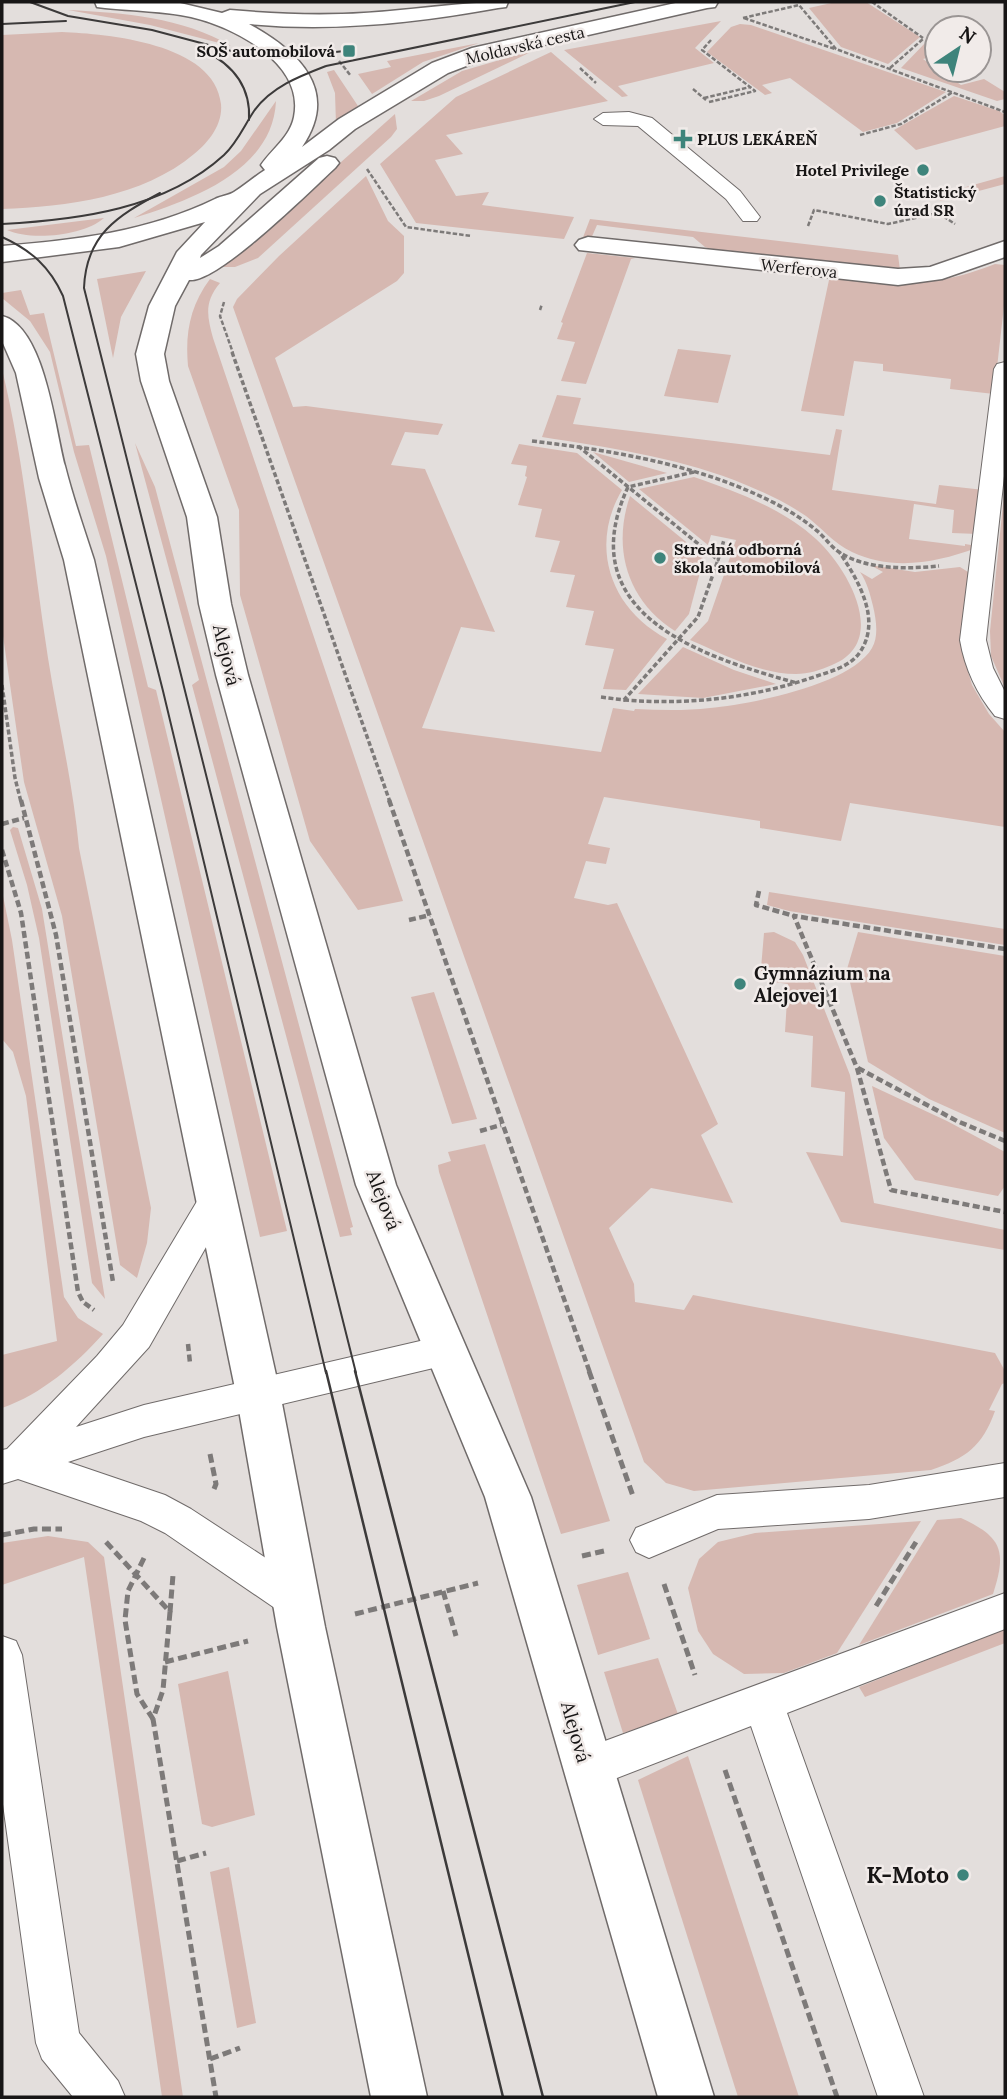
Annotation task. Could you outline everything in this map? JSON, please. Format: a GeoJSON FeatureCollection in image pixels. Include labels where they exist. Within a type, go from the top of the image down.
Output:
{"type":"FeatureCollection","features":[{"type":"Feature","properties":{"kind":"street"},"geometry":{"type":"LineString","coordinates":[[105,2],[274,22],[396,19],[498,2]]}},
{"type":"Feature","properties":{"kind":"street"},"geometry":{"type":"LineString","coordinates":[[2,254],[57,250],[143,233],[208,212],[251,189],[298,136],[307,115],[305,90],[290,65],[267,44],[233,25],[170,2]]}},
{"type":"Feature","properties":{"kind":"street"},"geometry":{"type":"LineString","coordinates":[[232,2],[320,21]]}},
{"type":"Feature","properties":{"kind":"street","name":"Moldavská cesta"},"geometry":{"type":"LineString","coordinates":[[251,189],[425,75],[480,53],[707,2]]}},
{"type":"Feature","properties":{"kind":"street"},"geometry":{"type":"LineString","coordinates":[[170,288],[228,251],[365,129],[384,104]]}},
{"type":"Feature","properties":{"kind":"street","name":"Alejová"},"geometry":{"type":"LineString","coordinates":[[251,189],[190,252],[170,288],[154,331],[150,354],[155,381],[202,517],[215,604],[232,675],[376,1185],[508,1497],[586,1769],[686,2097]]}},
{"type":"Feature","properties":{"kind":"street","name":"Werferova"},"geometry":{"type":"LineString","coordinates":[[588,245],[898,277],[933,274],[1005,250]]}},
{"type":"Feature","properties":{"kind":"street"},"geometry":{"type":"LineString","coordinates":[[2,324],[21,349],[25,361],[50,468],[79,560],[218,1198],[299,1614],[399,2097]]}},
{"type":"Feature","properties":{"kind":"lane"},"geometry":{"type":"LineString","coordinates":[[603,120],[629,118],[645,122],[733,195],[750,218]]}},
{"type":"Feature","properties":{"kind":"lane"},"geometry":{"type":"LineString","coordinates":[[1005,369],[973,640],[974,651],[990,688],[1005,710]]}},
{"type":"Feature","properties":{"kind":"lane"},"geometry":{"type":"LineString","coordinates":[[10,1464],[131,1342],[218,1198]]}},
{"type":"Feature","properties":{"kind":"lane"},"geometry":{"type":"LineString","coordinates":[[10,1464],[144,1421],[446,1350]]}},
{"type":"Feature","properties":{"kind":"lane"},"geometry":{"type":"LineString","coordinates":[[10,1464],[152,1507],[178,1521],[299,1614]]}},
{"type":"Feature","properties":{"kind":"lane"},"geometry":{"type":"LineString","coordinates":[[649,1540],[717,1512],[869,1502],[1005,1480]]}},
{"type":"Feature","properties":{"kind":"lane"},"geometry":{"type":"LineString","coordinates":[[586,1769],[1005,1611]]}},
{"type":"Feature","properties":{"kind":"lane"},"geometry":{"type":"LineString","coordinates":[[2,1655],[58,2043],[102,2097]]}},
{"type":"Feature","properties":{"kind":"lane"},"geometry":{"type":"LineString","coordinates":[[764,1703],[901,2097]]}},
{"type":"Feature","properties":{"kind":"path"},"geometry":{"type":"LineString","coordinates":[[872,2],[925,38],[890,68]]}},
{"type":"Feature","properties":{"kind":"path"},"geometry":{"type":"LineString","coordinates":[[836,49],[799,5],[743,18],[1004,110]]}},
{"type":"Feature","properties":{"kind":"path"},"geometry":{"type":"LineString","coordinates":[[693,89],[710,103],[755,91],[702,50],[719,33]]}},
{"type":"Feature","properties":{"kind":"path"},"geometry":{"type":"LineString","coordinates":[[577,65],[605,90]]}},
{"type":"Feature","properties":{"kind":"path"},"geometry":{"type":"LineString","coordinates":[[704,98],[750,87]]}},
{"type":"Feature","properties":{"kind":"path"},"geometry":{"type":"LineString","coordinates":[[860,135],[901,124],[954,91]]}},
{"type":"Feature","properties":{"kind":"path"},"geometry":{"type":"LineString","coordinates":[[367,168],[405,227],[471,236]]}},
{"type":"Feature","properties":{"kind":"path"},"geometry":{"type":"LineString","coordinates":[[808,226],[814,210],[888,224],[937,211],[955,224]]}},
{"type":"Feature","properties":{"kind":"path"},"geometry":{"type":"LineString","coordinates":[[227,296],[220,316],[501,1125],[649,1540],[837,2097]]}},
{"type":"Feature","properties":{"kind":"path"},"geometry":{"type":"LineString","coordinates":[[540,310],[542,304]]}},
{"type":"Feature","properties":{"kind":"path"},"geometry":{"type":"LineString","coordinates":[[532,441],[577,446],[695,471],[752,492],[822,534],[840,553],[864,598],[870,631],[861,653],[850,663],[797,683],[760,694],[685,704],[601,697]]}},
{"type":"Feature","properties":{"kind":"path"},"geometry":{"type":"LineString","coordinates":[[577,446],[718,560]]}},
{"type":"Feature","properties":{"kind":"path"},"geometry":{"type":"LineString","coordinates":[[628,487],[695,471]]}},
{"type":"Feature","properties":{"kind":"path"},"geometry":{"type":"LineString","coordinates":[[628,487],[616,517],[612,540],[620,578],[646,617],[678,639],[734,664],[797,683]]}},
{"type":"Feature","properties":{"kind":"path"},"geometry":{"type":"LineString","coordinates":[[624,700],[698,617],[724,540]]}},
{"type":"Feature","properties":{"kind":"path"},"geometry":{"type":"LineString","coordinates":[[840,553],[866,561],[908,568],[925,568],[981,558]]}},
{"type":"Feature","properties":{"kind":"path"},"geometry":{"type":"LineString","coordinates":[[2,685],[15,778],[51,907],[113,1283],[121,1288]]}},
{"type":"Feature","properties":{"kind":"path"},"geometry":{"type":"LineString","coordinates":[[2,824],[24,818]]}},
{"type":"Feature","properties":{"kind":"path"},"geometry":{"type":"LineString","coordinates":[[2,850],[21,913],[80,1297],[104,1316]]}},
{"type":"Feature","properties":{"kind":"path"},"geometry":{"type":"LineString","coordinates":[[759,891],[756,905],[794,916],[1005,949]]}},
{"type":"Feature","properties":{"kind":"path"},"geometry":{"type":"LineString","coordinates":[[409,920],[430,915]]}},
{"type":"Feature","properties":{"kind":"path"},"geometry":{"type":"LineString","coordinates":[[794,916],[857,1068],[891,1190],[1005,1212]]}},
{"type":"Feature","properties":{"kind":"path"},"geometry":{"type":"LineString","coordinates":[[857,1068],[946,1115],[1005,1141]]}},
{"type":"Feature","properties":{"kind":"path"},"geometry":{"type":"LineString","coordinates":[[480,1131],[501,1125]]}},
{"type":"Feature","properties":{"kind":"path"},"geometry":{"type":"LineString","coordinates":[[209,1450],[216,1484],[211,1493]]}},
{"type":"Feature","properties":{"kind":"path"},"geometry":{"type":"LineString","coordinates":[[875,1607],[949,1490]]}},
{"type":"Feature","properties":{"kind":"path"},"geometry":{"type":"LineString","coordinates":[[2,1535],[34,1529],[70,1529]]}},
{"type":"Feature","properties":{"kind":"path"},"geometry":{"type":"LineString","coordinates":[[96,1535],[103,1539],[170,1612]]}},
{"type":"Feature","properties":{"kind":"path"},"geometry":{"type":"LineString","coordinates":[[165,1662],[299,1614],[443,1591],[649,1540]]}},
{"type":"Feature","properties":{"kind":"path"},"geometry":{"type":"LineString","coordinates":[[150,1546],[128,1591],[125,1620],[137,1694],[153,1719],[216,2097]]}},
{"type":"Feature","properties":{"kind":"path"},"geometry":{"type":"LineString","coordinates":[[153,1719],[163,1690],[174,1562]]}},
{"type":"Feature","properties":{"kind":"path"},"geometry":{"type":"LineString","coordinates":[[443,1591],[456,1636]]}},
{"type":"Feature","properties":{"kind":"path"},"geometry":{"type":"LineString","coordinates":[[177,1861],[206,1853]]}},
{"type":"Feature","properties":{"kind":"path"},"geometry":{"type":"LineString","coordinates":[[210,2059],[240,2048]]}},
{"type":"Feature","properties":{"kind":"shaded area"},"geometry":{"type":"Polygon","coordinates":[[[836,2],[866,2],[920,37],[888,64],[841,47],[809,8],[836,2]]]}},
{"type":"Feature","properties":{"kind":"shaded area"},"geometry":{"type":"Polygon","coordinates":[[[68,10],[152,18],[193,29],[231,46],[150,25],[68,10]]]}},
{"type":"Feature","properties":{"kind":"shaded area"},"geometry":{"type":"Polygon","coordinates":[[[721,21],[695,48],[714,63],[618,86],[628,96],[622,97],[564,50],[721,21]]]}},
{"type":"Feature","properties":{"kind":"shaded area"},"geometry":{"type":"Polygon","coordinates":[[[751,25],[946,92],[897,123],[863,132],[790,78],[762,85],[772,93],[765,95],[707,52],[731,27],[751,25]]]}},
{"type":"Feature","properties":{"kind":"shaded area"},"geometry":{"type":"Polygon","coordinates":[[[62,32],[131,40],[180,55],[200,67],[214,83],[221,104],[220,119],[210,138],[200,149],[174,169],[128,190],[52,206],[2,209],[2,35],[62,32]]]}},
{"type":"Feature","properties":{"kind":"shaded area"},"geometry":{"type":"Polygon","coordinates":[[[479,43],[423,62],[372,94],[358,74],[391,67],[387,61],[479,43]]]}},
{"type":"Feature","properties":{"kind":"shaded area"},"geometry":{"type":"Polygon","coordinates":[[[923,45],[923,76],[901,68],[923,45]]]}},
{"type":"Feature","properties":{"kind":"shaded area"},"geometry":{"type":"Polygon","coordinates":[[[537,49],[439,96],[424,101],[411,101],[462,71],[537,49]]]}},
{"type":"Feature","properties":{"kind":"shaded area"},"geometry":{"type":"Polygon","coordinates":[[[551,52],[608,101],[446,135],[463,154],[435,160],[456,196],[489,192],[482,205],[574,217],[564,239],[416,223],[380,164],[456,97],[551,52]]]}},
{"type":"Feature","properties":{"kind":"shaded area"},"geometry":{"type":"Polygon","coordinates":[[[334,70],[358,106],[336,124],[335,93],[327,72],[334,70]]]}},
{"type":"Feature","properties":{"kind":"shaded area"},"geometry":{"type":"Polygon","coordinates":[[[948,84],[992,84],[1005,92],[1005,99],[997,101],[948,84]]]}},
{"type":"Feature","properties":{"kind":"shaded area"},"geometry":{"type":"Polygon","coordinates":[[[954,96],[999,111],[1005,115],[1005,126],[916,150],[894,130],[954,96]]]}},
{"type":"Feature","properties":{"kind":"shaded area"},"geometry":{"type":"Polygon","coordinates":[[[276,101],[271,125],[261,146],[245,164],[203,192],[134,218],[224,167],[241,151],[276,101]]]}},
{"type":"Feature","properties":{"kind":"shaded area"},"geometry":{"type":"Polygon","coordinates":[[[395,114],[397,129],[391,137],[258,258],[235,267],[223,267],[395,114]]]}},
{"type":"Feature","properties":{"kind":"shaded area"},"geometry":{"type":"Polygon","coordinates":[[[366,176],[388,221],[404,236],[404,273],[397,281],[275,358],[293,407],[306,406],[443,424],[438,435],[405,432],[391,465],[425,469],[495,632],[461,627],[422,728],[601,752],[613,708],[634,711],[728,706],[773,697],[822,682],[861,661],[872,648],[876,627],[869,593],[860,572],[872,579],[883,572],[870,565],[915,572],[960,567],[973,575],[963,654],[972,685],[989,714],[1005,732],[1005,827],[850,803],[841,841],[760,828],[760,821],[604,797],[588,844],[610,848],[606,864],[586,861],[574,898],[608,905],[617,903],[718,1124],[701,1135],[733,1203],[651,1188],[609,1228],[634,1284],[635,1302],[684,1310],[693,1295],[995,1353],[1005,1371],[1005,1383],[989,1410],[995,1411],[978,1442],[954,1461],[931,1470],[694,1491],[666,1483],[644,1462],[233,307],[237,299],[279,256],[366,176]]]}},
{"type":"Feature","properties":{"kind":"shaded area"},"geometry":{"type":"Polygon","coordinates":[[[1005,176],[1005,184],[941,201],[934,196],[1005,176]]]}},
{"type":"Feature","properties":{"kind":"shaded area"},"geometry":{"type":"Polygon","coordinates":[[[104,218],[84,229],[57,235],[29,235],[7,230],[104,218]]]}},
{"type":"Feature","properties":{"kind":"shaded area"},"geometry":{"type":"Polygon","coordinates":[[[590,219],[898,255],[900,270],[720,252],[705,247],[693,237],[597,225],[590,241],[582,240],[590,219]]]}},
{"type":"Feature","properties":{"kind":"shaded area"},"geometry":{"type":"Polygon","coordinates":[[[587,253],[635,258],[631,259],[586,384],[561,381],[575,342],[557,339],[587,253]]]}},
{"type":"Feature","properties":{"kind":"shaded area"},"geometry":{"type":"Polygon","coordinates":[[[995,264],[1005,265],[1005,297],[994,394],[950,389],[951,379],[883,371],[883,364],[854,361],[844,416],[801,411],[829,280],[836,277],[899,282],[935,281],[995,264]]]}},
{"type":"Feature","properties":{"kind":"shaded area"},"geometry":{"type":"Polygon","coordinates":[[[146,271],[121,317],[113,358],[97,279],[146,271]]]}},
{"type":"Feature","properties":{"kind":"shaded area"},"geometry":{"type":"Polygon","coordinates":[[[210,279],[220,283],[211,297],[208,309],[213,338],[403,901],[358,910],[310,841],[240,595],[239,510],[188,366],[190,320],[210,279]]]}},
{"type":"Feature","properties":{"kind":"shaded area"},"geometry":{"type":"Polygon","coordinates":[[[21,290],[30,315],[44,313],[76,446],[89,445],[148,687],[156,690],[287,1231],[260,1237],[106,556],[74,452],[50,352],[30,321],[2,298],[2,293],[21,290]]]}},
{"type":"Feature","properties":{"kind":"shaded area"},"geometry":{"type":"Polygon","coordinates":[[[678,349],[731,355],[718,403],[664,396],[678,349]]]}},
{"type":"Feature","properties":{"kind":"shaded area"},"geometry":{"type":"Polygon","coordinates":[[[2,369],[23,477],[48,658],[79,848],[151,1208],[147,1243],[137,1278],[120,1265],[62,916],[24,782],[2,629],[2,369]]]}},
{"type":"Feature","properties":{"kind":"shaded area"},"geometry":{"type":"Polygon","coordinates":[[[557,395],[581,398],[573,424],[830,455],[836,429],[842,430],[832,490],[936,504],[939,485],[984,490],[978,534],[952,533],[954,510],[914,504],[909,539],[977,546],[945,558],[914,563],[883,562],[867,558],[839,545],[789,505],[734,480],[664,459],[542,437],[557,395]]]}},
{"type":"Feature","properties":{"kind":"shaded area"},"geometry":{"type":"Polygon","coordinates":[[[135,443],[155,487],[353,1227],[350,1228],[352,1235],[340,1237],[192,685],[199,680],[135,443]]]}},
{"type":"Feature","properties":{"kind":"shaded area"},"geometry":{"type":"Polygon","coordinates":[[[519,444],[577,453],[622,490],[612,511],[607,533],[611,574],[631,611],[667,639],[626,690],[603,689],[614,649],[585,645],[594,611],[566,607],[575,575],[550,572],[560,541],[535,537],[542,509],[518,505],[527,477],[527,466],[511,464],[519,444]]]}},
{"type":"Feature","properties":{"kind":"shaded area"},"geometry":{"type":"Polygon","coordinates":[[[593,452],[667,473],[629,482],[593,452]]]}},
{"type":"Feature","properties":{"kind":"shaded area"},"geometry":{"type":"Polygon","coordinates":[[[694,477],[743,495],[789,518],[828,552],[840,568],[858,604],[861,623],[858,640],[849,654],[832,665],[814,671],[801,674],[782,673],[742,662],[690,640],[708,621],[736,540],[711,535],[708,545],[639,489],[694,477]]]}},
{"type":"Feature","properties":{"kind":"shaded area"},"geometry":{"type":"Polygon","coordinates":[[[1005,485],[1005,688],[991,656],[990,631],[1005,485]]]}},
{"type":"Feature","properties":{"kind":"shaded area"},"geometry":{"type":"Polygon","coordinates":[[[630,496],[702,555],[703,561],[689,614],[675,631],[645,605],[628,572],[623,535],[630,496]]]}},
{"type":"Feature","properties":{"kind":"shaded area"},"geometry":{"type":"Polygon","coordinates":[[[683,647],[734,670],[776,684],[703,698],[638,694],[683,647]]]}},
{"type":"Feature","properties":{"kind":"shaded area"},"geometry":{"type":"Polygon","coordinates":[[[13,827],[18,828],[42,909],[105,1299],[92,1283],[39,938],[27,885],[10,830],[13,827]]]}},
{"type":"Feature","properties":{"kind":"shaded area"},"geometry":{"type":"Polygon","coordinates":[[[2,891],[12,940],[64,1297],[78,1318],[103,1334],[81,1357],[44,1387],[2,1408],[2,1355],[57,1341],[26,1096],[13,1052],[2,1039],[2,891]]]}},
{"type":"Feature","properties":{"kind":"shaded area"},"geometry":{"type":"Polygon","coordinates":[[[769,892],[1005,929],[1005,945],[789,911],[767,905],[769,892]]]}},
{"type":"Feature","properties":{"kind":"shaded area"},"geometry":{"type":"Polygon","coordinates":[[[774,932],[795,942],[803,955],[850,1075],[874,1203],[1005,1230],[1005,1250],[841,1222],[806,1152],[843,1156],[845,1092],[811,1087],[813,1036],[785,1032],[788,984],[760,980],[764,933],[774,932]]]}},
{"type":"Feature","properties":{"kind":"shaded area"},"geometry":{"type":"Polygon","coordinates":[[[858,932],[1005,956],[1005,1133],[929,1099],[868,1062],[847,969],[858,932]]]}},
{"type":"Feature","properties":{"kind":"shaded area"},"geometry":{"type":"Polygon","coordinates":[[[434,992],[477,1119],[452,1124],[411,997],[434,992]]]}},
{"type":"Feature","properties":{"kind":"shaded area"},"geometry":{"type":"Polygon","coordinates":[[[872,1086],[1005,1152],[1005,1186],[998,1196],[915,1180],[884,1138],[872,1086]]]}},
{"type":"Feature","properties":{"kind":"shaded area"},"geometry":{"type":"Polygon","coordinates":[[[485,1144],[610,1521],[561,1534],[439,1172],[438,1165],[451,1161],[448,1152],[485,1144]]]}},
{"type":"Feature","properties":{"kind":"shaded area"},"geometry":{"type":"Polygon","coordinates":[[[961,1518],[985,1532],[998,1547],[1000,1567],[993,1594],[859,1645],[937,1520],[961,1518]]]}},
{"type":"Feature","properties":{"kind":"shaded area"},"geometry":{"type":"Polygon","coordinates":[[[921,1521],[837,1653],[784,1673],[744,1674],[713,1654],[698,1631],[688,1588],[699,1559],[718,1542],[755,1533],[921,1521]]]}},
{"type":"Feature","properties":{"kind":"shaded area"},"geometry":{"type":"Polygon","coordinates":[[[48,1536],[88,1542],[104,1557],[183,2097],[162,2097],[84,1557],[2,1585],[2,1543],[48,1536]]]}},
{"type":"Feature","properties":{"kind":"shaded area"},"geometry":{"type":"Polygon","coordinates":[[[628,1572],[650,1639],[598,1655],[577,1585],[628,1572]]]}},
{"type":"Feature","properties":{"kind":"shaded area"},"geometry":{"type":"Polygon","coordinates":[[[1005,1629],[1005,1643],[865,1697],[859,1687],[1005,1629]]]}},
{"type":"Feature","properties":{"kind":"shaded area"},"geometry":{"type":"Polygon","coordinates":[[[658,1658],[679,1717],[623,1733],[604,1672],[658,1658]]]}},
{"type":"Feature","properties":{"kind":"shaded area"},"geometry":{"type":"Polygon","coordinates":[[[228,1671],[255,1815],[212,1827],[202,1824],[178,1684],[228,1671]]]}},
{"type":"Feature","properties":{"kind":"shaded area"},"geometry":{"type":"Polygon","coordinates":[[[688,1756],[799,2097],[738,2097],[638,1780],[688,1756]]]}},
{"type":"Feature","properties":{"kind":"shaded area"},"geometry":{"type":"Polygon","coordinates":[[[229,1867],[256,2023],[237,2028],[210,1872],[229,1867]]]}},
{"type":"Feature","properties":{"kind":"tram line"},"geometry":{"type":"LineString","coordinates":[[30,2],[68,16],[152,30],[235,52],[298,56],[354,50]]}},
{"type":"Feature","properties":{"kind":"tram line"},"geometry":{"type":"LineString","coordinates":[[249,120],[261,103],[277,89],[326,66],[635,2]]}},
{"type":"Feature","properties":{"kind":"tram line"},"geometry":{"type":"LineString","coordinates":[[2,24],[66,21]]}},
{"type":"Feature","properties":{"kind":"tram line"},"geometry":{"type":"LineString","coordinates":[[203,50],[223,62],[238,78],[247,97],[249,120]]}},
{"type":"Feature","properties":{"kind":"tram line"},"geometry":{"type":"LineString","coordinates":[[147,200],[201,173],[224,155],[249,120]]}},
{"type":"Feature","properties":{"kind":"tram line"},"geometry":{"type":"LineString","coordinates":[[147,200],[160,193]]}},
{"type":"Feature","properties":{"kind":"tram line"},"geometry":{"type":"LineString","coordinates":[[2,224],[90,215],[147,200]]}},
{"type":"Feature","properties":{"kind":"tram line"},"geometry":{"type":"LineString","coordinates":[[147,200],[118,219],[98,241],[86,270],[84,288],[356,1373]]}},
{"type":"Feature","properties":{"kind":"tram line"},"geometry":{"type":"LineString","coordinates":[[2,237],[38,260],[52,276],[63,296],[163,691],[326,1373]]}},
{"type":"Feature","properties":{"kind":"tram line"},"geometry":{"type":"LineString","coordinates":[[326,1371],[503,2097]]}},
{"type":"Feature","properties":{"kind":"tram line"},"geometry":{"type":"LineString","coordinates":[[355,1371],[543,2097]]}},
{"type":"Feature","properties":{"kind":"place","name":"SOŠ automobilová"},"geometry":{"type":"Point","coordinates":[349,51]}},
{"type":"Feature","properties":{"kind":"place","name":"PLUS LEKÁREŇ"},"geometry":{"type":"Point","coordinates":[683,139]}},
{"type":"Feature","properties":{"kind":"place","name":"Hotel Privilege"},"geometry":{"type":"Point","coordinates":[923,170]}},
{"type":"Feature","properties":{"kind":"place","name":"Štatistický úrad SR"},"geometry":{"type":"Point","coordinates":[880,201]}},
{"type":"Feature","properties":{"kind":"place","name":"Stredná odborná škola automobilová"},"geometry":{"type":"Point","coordinates":[660,558]}},
{"type":"Feature","properties":{"kind":"place","name":"Gymnázium na Alejovej 1"},"geometry":{"type":"Point","coordinates":[740,984]}},
{"type":"Feature","properties":{"kind":"place","name":"K-Moto"},"geometry":{"type":"Point","coordinates":[963,1875]}}]}
